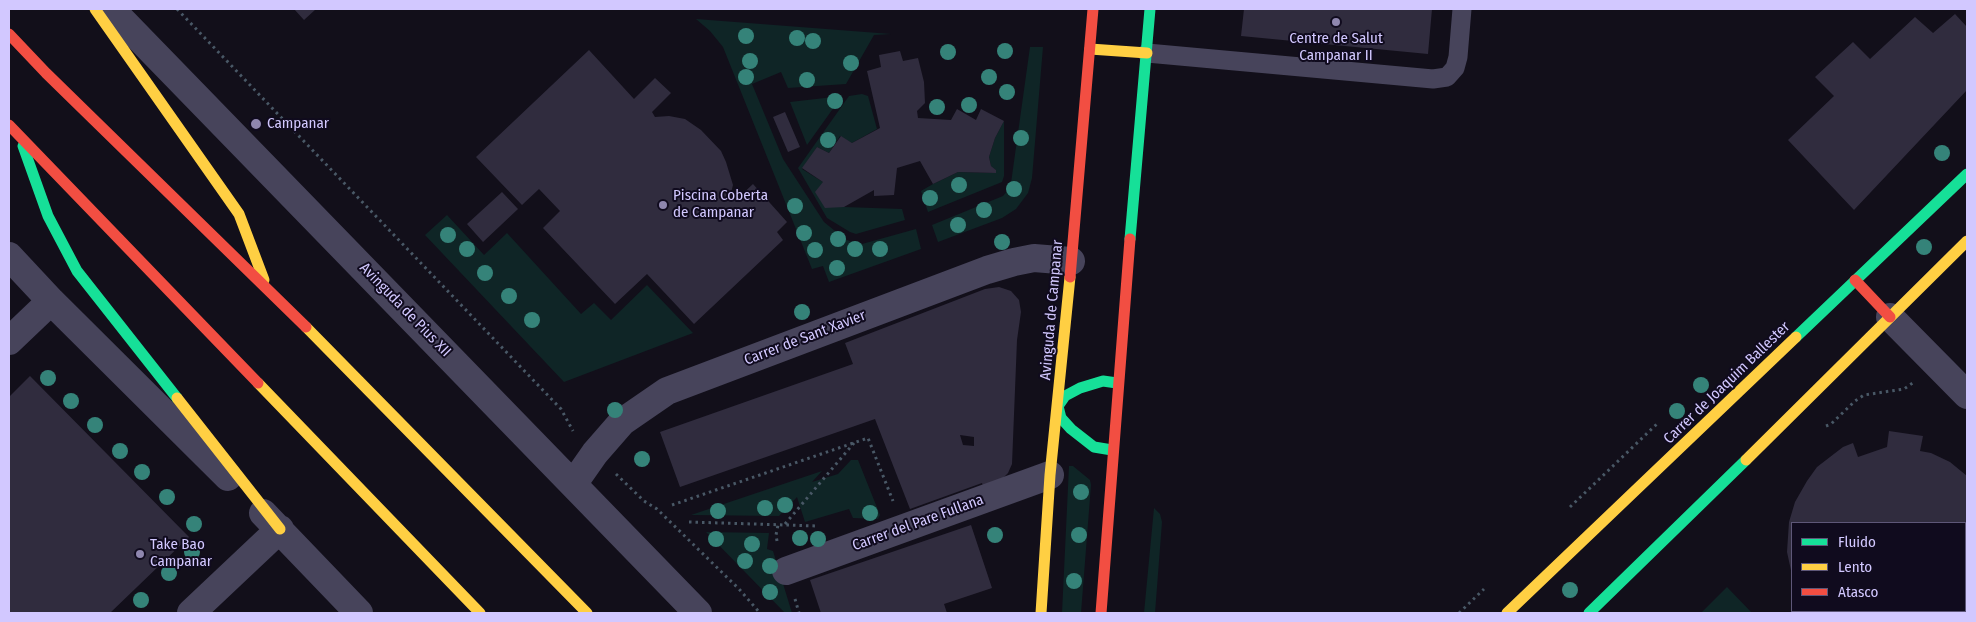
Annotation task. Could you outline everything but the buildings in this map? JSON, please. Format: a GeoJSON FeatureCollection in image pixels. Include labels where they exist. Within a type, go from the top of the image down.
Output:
{"type":"FeatureCollection","features":[{"type":"Feature","properties":{"kind":"main road"},"geometry":{"type":"LineString","coordinates":[[95,9],[238,214],[267,288]]}},
{"type":"Feature","properties":{"kind":"main road","name":"Avinguda de Campanar"},"geometry":{"type":"LineString","coordinates":[[1040,613],[1050,475],[1058,406],[1093,9]]}},
{"type":"Feature","properties":{"kind":"main road"},"geometry":{"type":"LineString","coordinates":[[1101,613],[1117,383],[1150,9]]}},
{"type":"Feature","properties":{"kind":"main road"},"geometry":{"type":"LineString","coordinates":[[9,34],[46,73],[267,288],[587,613]]}},
{"type":"Feature","properties":{"kind":"main road"},"geometry":{"type":"LineString","coordinates":[[1090,49],[1147,53]]}},
{"type":"Feature","properties":{"kind":"main road"},"geometry":{"type":"LineString","coordinates":[[9,125],[480,613]]}},
{"type":"Feature","properties":{"kind":"main road"},"geometry":{"type":"LineString","coordinates":[[18,135],[48,216],[77,271],[280,529]]}},
{"type":"Feature","properties":{"kind":"main road","name":"Carrer de Joaquim Ballester"},"geometry":{"type":"LineString","coordinates":[[1507,613],[1967,174]]}},
{"type":"Feature","properties":{"kind":"main road"},"geometry":{"type":"LineString","coordinates":[[1589,613],[1699,507],[1967,241]]}},
{"type":"Feature","properties":{"kind":"main road"},"geometry":{"type":"LineString","coordinates":[[1855,280],[1890,317]]}},
{"type":"Feature","properties":{"kind":"main road"},"geometry":{"type":"LineString","coordinates":[[1112,450],[1094,447],[1071,429],[1061,418],[1058,406],[1065,396],[1080,388],[1103,381],[1117,383]]}},
{"type":"Feature","properties":{"kind":"street","name":"Avinguda de Pius XII"},"geometry":{"type":"LineString","coordinates":[[111,9],[574,483],[698,613]]}},
{"type":"Feature","properties":{"kind":"street"},"geometry":{"type":"LineString","coordinates":[[9,256],[51,301],[280,529],[358,613]]}},
{"type":"Feature","properties":{"kind":"street","name":"Carrer de Sant Xavier"},"geometry":{"type":"LineString","coordinates":[[574,483],[594,453],[622,422],[667,392],[986,270],[1034,258],[1071,261]]}},
{"type":"Feature","properties":{"kind":"street"},"geometry":{"type":"LineString","coordinates":[[9,341],[51,301]]}},
{"type":"Feature","properties":{"kind":"street"},"geometry":{"type":"LineString","coordinates":[[1890,317],[1967,395]]}},
{"type":"Feature","properties":{"kind":"street","name":"Carrer del Pare Fullana"},"geometry":{"type":"LineString","coordinates":[[786,570],[1050,475]]}},
{"type":"Feature","properties":{"kind":"street"},"geometry":{"type":"LineString","coordinates":[[191,613],[280,529]]}},
{"type":"Feature","properties":{"kind":"lane"},"geometry":{"type":"LineString","coordinates":[[1147,53],[1433,79],[1447,77],[1455,68],[1458,57],[1462,9]]}},
{"type":"Feature","properties":{"kind":"path"},"geometry":{"type":"LineString","coordinates":[[177,9],[561,409],[574,434]]}},
{"type":"Feature","properties":{"kind":"path"},"geometry":{"type":"LineString","coordinates":[[1823,427],[1831,424],[1864,395],[1904,389],[1914,382]]}},
{"type":"Feature","properties":{"kind":"path"},"geometry":{"type":"LineString","coordinates":[[672,505],[868,438],[903,528]]}},
{"type":"Feature","properties":{"kind":"path"},"geometry":{"type":"LineString","coordinates":[[784,525],[855,442]]}},
{"type":"Feature","properties":{"kind":"path"},"geometry":{"type":"LineString","coordinates":[[609,467],[644,500],[657,509],[739,589],[760,613]]}},
{"type":"Feature","properties":{"kind":"path"},"geometry":{"type":"LineString","coordinates":[[689,522],[824,526]]}},
{"type":"Feature","properties":{"kind":"green space"},"geometry":{"type":"Polygon","coordinates":[[[696,19],[891,34],[874,35],[846,84],[788,88],[781,72],[752,84],[783,159],[824,222],[845,239],[862,244],[916,229],[921,249],[829,282],[823,266],[812,269],[723,47],[710,31],[696,19]]]}},
{"type":"Feature","properties":{"kind":"green space"},"geometry":{"type":"Polygon","coordinates":[[[1030,47],[1043,47],[1032,178],[1028,193],[1016,209],[1002,218],[938,242],[932,225],[1003,196],[1008,190],[1011,183],[1030,47]]]}},
{"type":"Feature","properties":{"kind":"green space"},"geometry":{"type":"Polygon","coordinates":[[[862,94],[868,96],[877,129],[852,143],[840,136],[829,153],[817,147],[802,169],[823,182],[844,207],[902,209],[905,220],[856,234],[827,218],[798,168],[849,96],[862,94]]]}},
{"type":"Feature","properties":{"kind":"green space"},"geometry":{"type":"Polygon","coordinates":[[[842,96],[807,145],[790,102],[842,96]]]}},
{"type":"Feature","properties":{"kind":"green space"},"geometry":{"type":"Polygon","coordinates":[[[1004,121],[1004,176],[1002,182],[928,212],[921,191],[933,184],[958,172],[996,173],[996,170],[991,166],[989,157],[995,138],[1004,121]]]}},
{"type":"Feature","properties":{"kind":"green space"},"geometry":{"type":"Polygon","coordinates":[[[447,215],[484,255],[507,233],[581,314],[594,303],[611,320],[647,285],[693,333],[564,382],[425,235],[447,215]]]}},
{"type":"Feature","properties":{"kind":"green space"},"geometry":{"type":"Polygon","coordinates":[[[851,460],[858,460],[880,515],[878,519],[853,518],[849,509],[805,522],[797,497],[779,516],[691,515],[822,471],[812,482],[838,474],[851,460]]]}},
{"type":"Feature","properties":{"kind":"green space"},"geometry":{"type":"Polygon","coordinates":[[[1069,466],[1073,466],[1090,480],[1091,485],[1081,613],[1062,613],[1069,466]]]}},
{"type":"Feature","properties":{"kind":"green space"},"geometry":{"type":"Polygon","coordinates":[[[1154,508],[1160,514],[1162,522],[1155,613],[1144,613],[1154,508]]]}},
{"type":"Feature","properties":{"kind":"green space"},"geometry":{"type":"Polygon","coordinates":[[[706,532],[769,533],[767,549],[773,551],[792,613],[785,613],[706,532]]]}},
{"type":"Feature","properties":{"kind":"green space"},"geometry":{"type":"Polygon","coordinates":[[[1727,587],[1752,613],[1702,612],[1727,587]]]}},
{"type":"Feature","properties":{"kind":"traffic: fast"},"geometry":{"type":"LineString","coordinates":[[1130,239],[1150,9]]}},
{"type":"Feature","properties":{"kind":"traffic: fast"},"geometry":{"type":"LineString","coordinates":[[23,146],[48,216],[77,271],[177,398]]}},
{"type":"Feature","properties":{"kind":"traffic: fast"},"geometry":{"type":"LineString","coordinates":[[1796,337],[1967,174]]}},
{"type":"Feature","properties":{"kind":"traffic: fast"},"geometry":{"type":"LineString","coordinates":[[1112,450],[1094,447],[1071,429],[1061,418],[1058,406],[1065,396],[1080,388],[1103,381],[1117,383]]}},
{"type":"Feature","properties":{"kind":"traffic: fast"},"geometry":{"type":"LineString","coordinates":[[1589,613],[1746,460]]}},
{"type":"Feature","properties":{"kind":"traffic: slow"},"geometry":{"type":"LineString","coordinates":[[95,9],[239,214],[264,280]]}},
{"type":"Feature","properties":{"kind":"traffic: slow"},"geometry":{"type":"LineString","coordinates":[[1090,49],[1147,53]]}},
{"type":"Feature","properties":{"kind":"traffic: slow"},"geometry":{"type":"LineString","coordinates":[[1746,460],[1967,241]]}},
{"type":"Feature","properties":{"kind":"traffic: slow"},"geometry":{"type":"LineString","coordinates":[[1041,613],[1050,475],[1070,277]]}},
{"type":"Feature","properties":{"kind":"traffic: slow"},"geometry":{"type":"LineString","coordinates":[[306,327],[587,613]]}},
{"type":"Feature","properties":{"kind":"traffic: slow"},"geometry":{"type":"LineString","coordinates":[[1507,613],[1796,337]]}},
{"type":"Feature","properties":{"kind":"traffic: slow"},"geometry":{"type":"LineString","coordinates":[[258,383],[480,613]]}},
{"type":"Feature","properties":{"kind":"traffic: slow"},"geometry":{"type":"LineString","coordinates":[[177,398],[280,529]]}},
{"type":"Feature","properties":{"kind":"traffic: jam"},"geometry":{"type":"LineString","coordinates":[[1070,277],[1093,9]]}},
{"type":"Feature","properties":{"kind":"traffic: jam"},"geometry":{"type":"LineString","coordinates":[[9,34],[46,73],[306,327]]}},
{"type":"Feature","properties":{"kind":"traffic: jam"},"geometry":{"type":"LineString","coordinates":[[9,125],[258,383]]}},
{"type":"Feature","properties":{"kind":"traffic: jam"},"geometry":{"type":"LineString","coordinates":[[1101,613],[1130,239]]}},
{"type":"Feature","properties":{"kind":"traffic: jam"},"geometry":{"type":"LineString","coordinates":[[1855,280],[1890,317]]}},
{"type":"Feature","properties":{"kind":"place","name":"Centre de Salut Campanar II"},"geometry":{"type":"Point","coordinates":[1336,22]}},
{"type":"Feature","properties":{"kind":"place","name":"Campanar"},"geometry":{"type":"Point","coordinates":[256,124]}},
{"type":"Feature","properties":{"kind":"place","name":"Piscina Coberta de Campanar"},"geometry":{"type":"Point","coordinates":[663,205]}},
{"type":"Feature","properties":{"kind":"place","name":"Take Bao Campanar"},"geometry":{"type":"Point","coordinates":[140,554]}}]}
